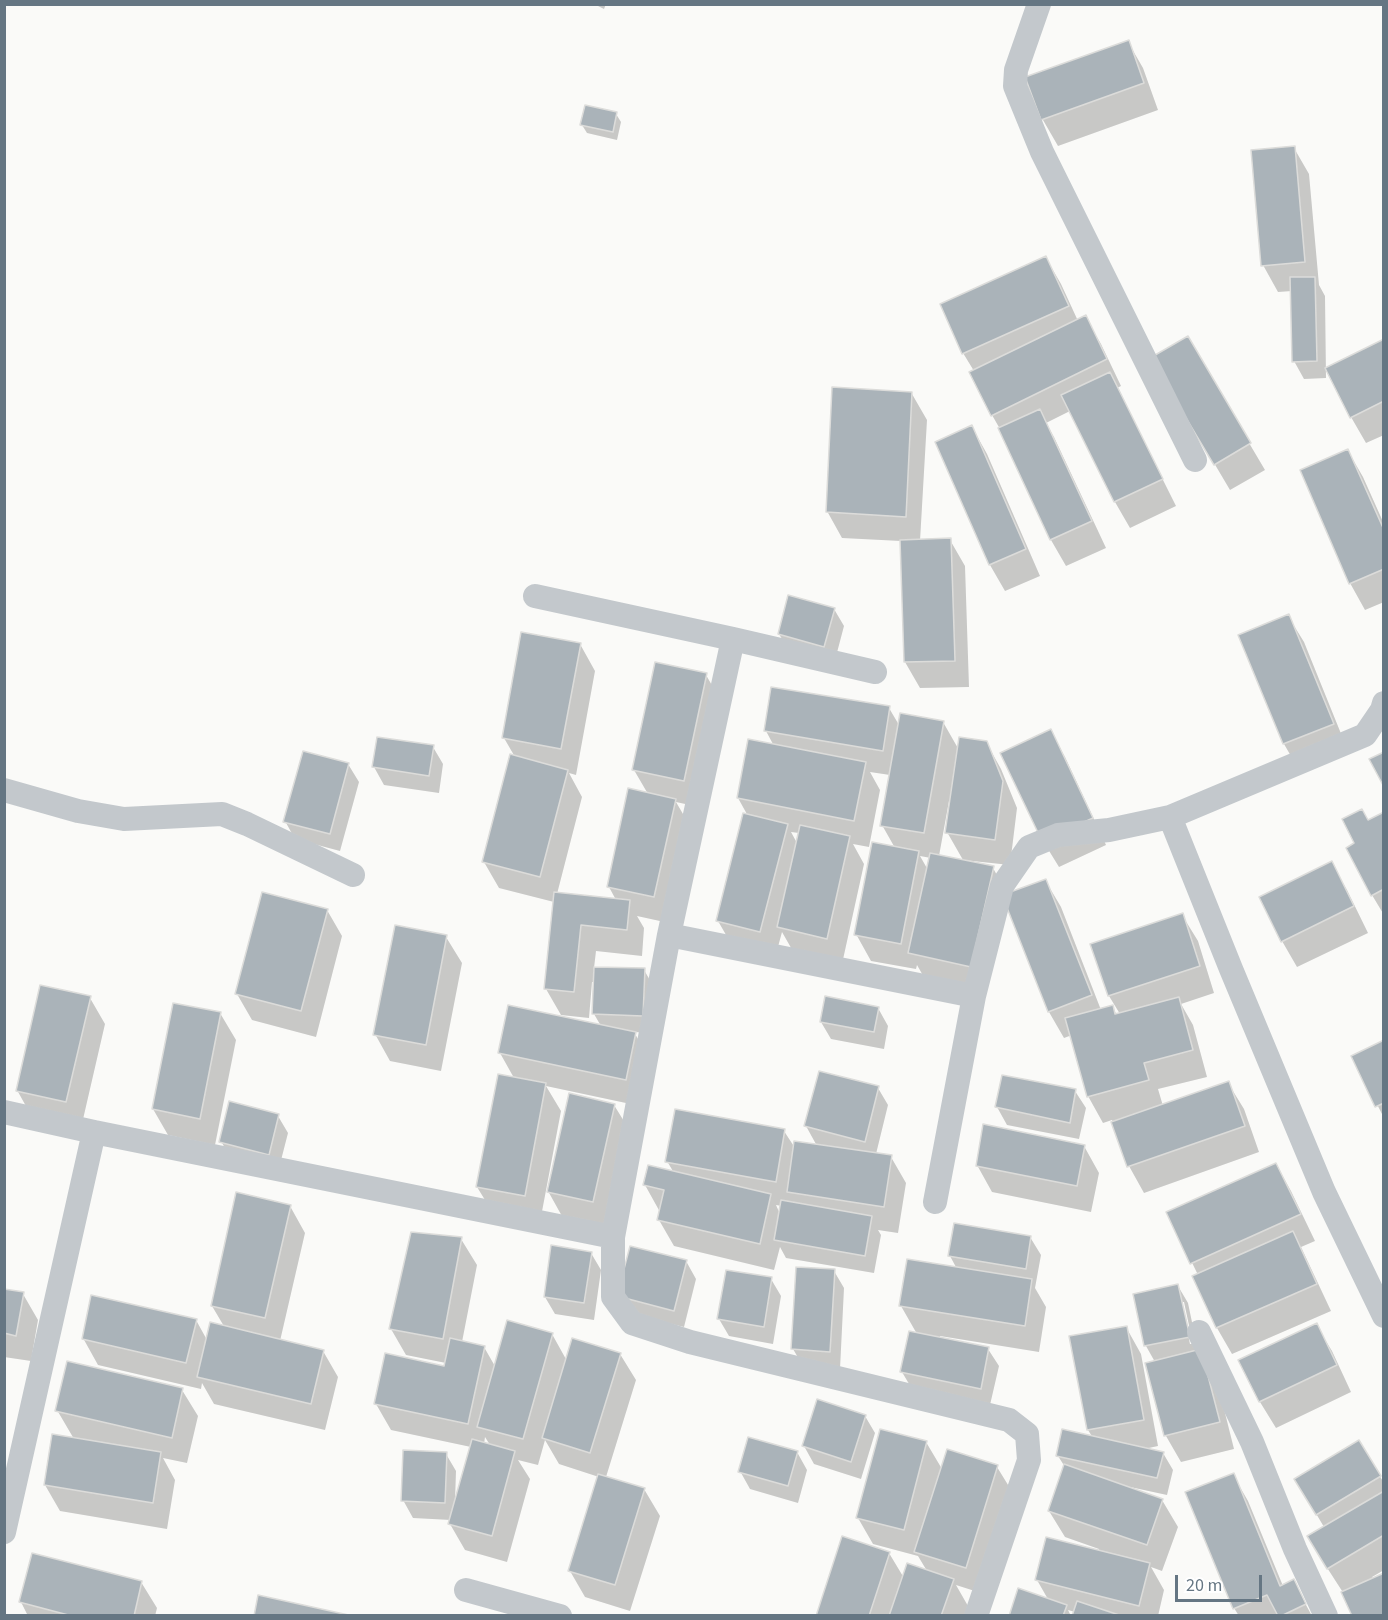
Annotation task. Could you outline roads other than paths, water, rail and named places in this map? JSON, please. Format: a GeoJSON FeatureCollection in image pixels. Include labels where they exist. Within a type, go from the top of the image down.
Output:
{"type":"FeatureCollection","features":[{"type":"Feature","properties":{"kind":"street"},"geometry":{"type":"LineString","coordinates":[[1039,4],[1016,70],[1015,86],[1042,152],[1195,460]]}},
{"type":"Feature","properties":{"kind":"street"},"geometry":{"type":"LineString","coordinates":[[535,596],[875,672]]}},
{"type":"Feature","properties":{"kind":"street"},"geometry":{"type":"LineString","coordinates":[[733,639],[669,935],[613,1237],[613,1297],[632,1323],[690,1341],[1010,1420],[1027,1434],[1029,1460],[976,1616]]}},
{"type":"Feature","properties":{"kind":"street"},"geometry":{"type":"LineString","coordinates":[[935,1202],[975,996],[1002,886],[1029,847],[1058,835],[1109,830],[1170,817],[1365,735],[1382,710],[1383,703]]}},
{"type":"Feature","properties":{"kind":"street"},"geometry":{"type":"LineString","coordinates":[[4,790],[78,811],[124,819],[222,814],[353,874]]}},
{"type":"Feature","properties":{"kind":"street"},"geometry":{"type":"LineString","coordinates":[[1170,817],[1324,1192],[1383,1316]]}},
{"type":"Feature","properties":{"kind":"street"},"geometry":{"type":"LineString","coordinates":[[669,935],[975,996]]}},
{"type":"Feature","properties":{"kind":"street"},"geometry":{"type":"LineString","coordinates":[[4,1112],[613,1237]]}},
{"type":"Feature","properties":{"kind":"street"},"geometry":{"type":"LineString","coordinates":[[4,1532],[94,1132]]}},
{"type":"Feature","properties":{"kind":"street"},"geometry":{"type":"LineString","coordinates":[[1199,1332],[1252,1442],[1295,1549],[1326,1616]]}},
{"type":"Feature","properties":{"kind":"street"},"geometry":{"type":"LineString","coordinates":[[466,1590],[560,1616]]}}]}
